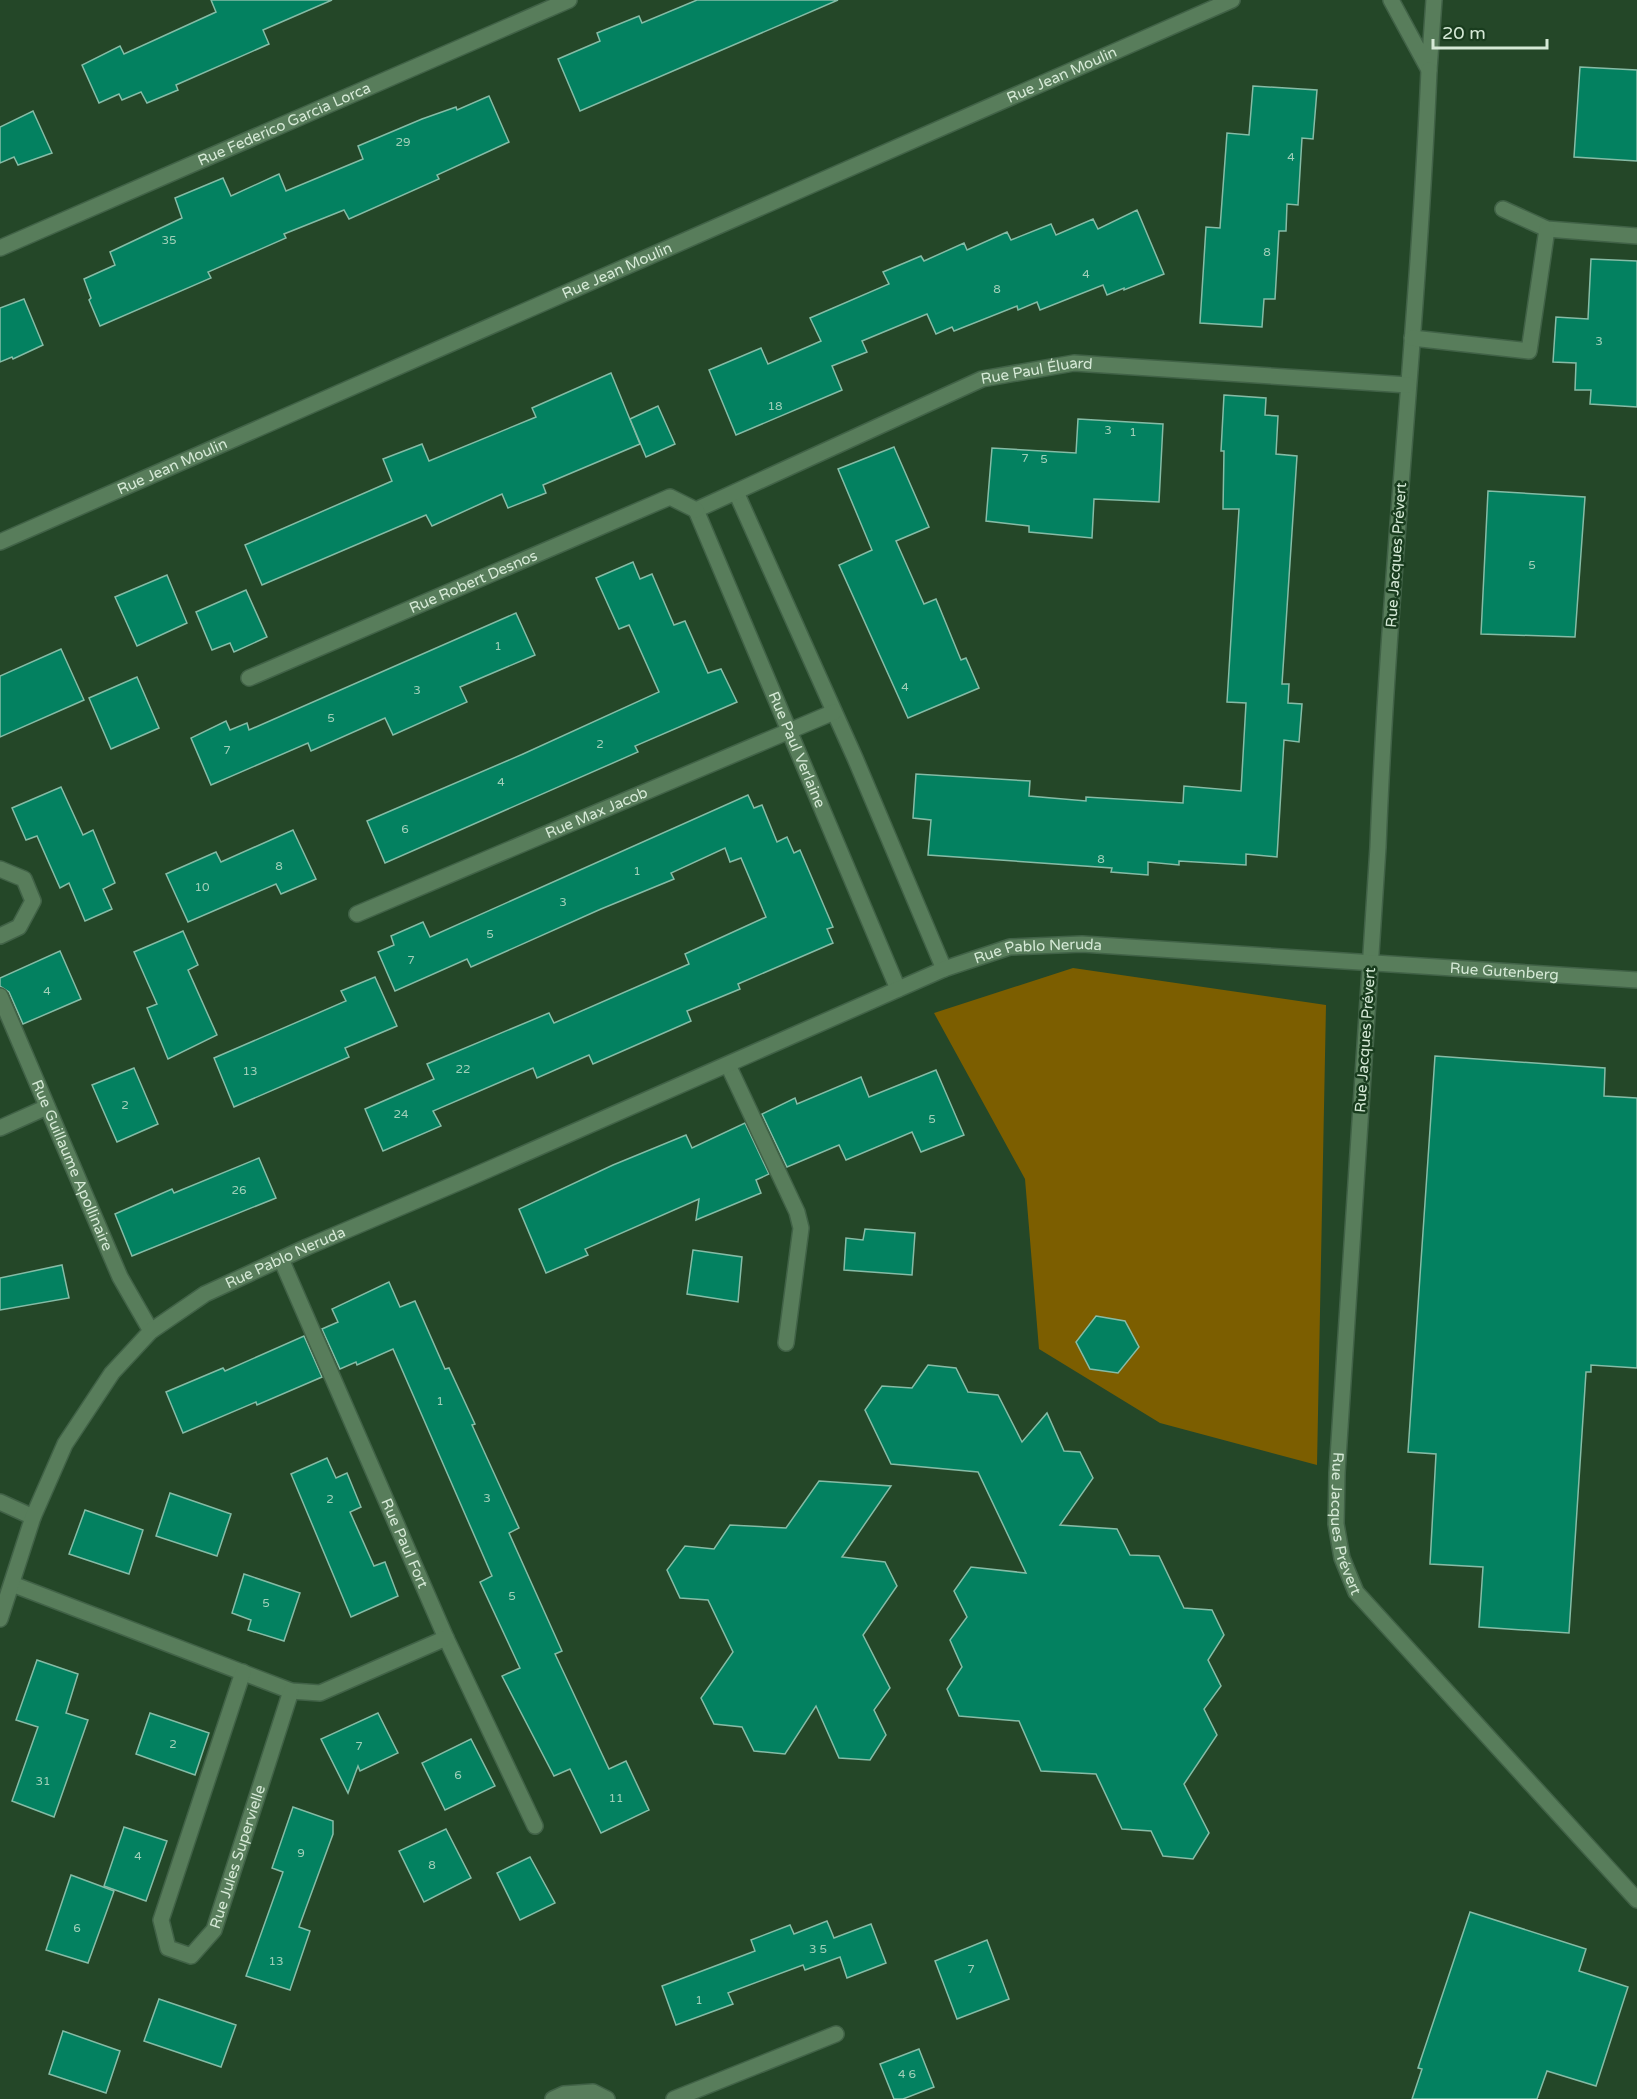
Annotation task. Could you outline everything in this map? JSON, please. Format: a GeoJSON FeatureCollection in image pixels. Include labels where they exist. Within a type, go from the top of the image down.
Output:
{"type":"FeatureCollection","features":[{"type":"Feature","properties":{"kind":"street","name":"Rue Federico Garcia Lorca"},"geometry":{"type":"LineString","coordinates":[[0,248],[569,0]]}},
{"type":"Feature","properties":{"kind":"street","name":"Rue Jean Moulin"},"geometry":{"type":"LineString","coordinates":[[0,542],[1232,0]]}},
{"type":"Feature","properties":{"kind":"street"},"geometry":{"type":"LineString","coordinates":[[1391,0],[1429,70]]}},
{"type":"Feature","properties":{"kind":"street","name":"Rue Jacques Prévert"},"geometry":{"type":"LineString","coordinates":[[1434,0],[1423,198],[1407,385],[1381,759],[1337,1473],[1336,1524],[1342,1558],[1356,1592],[1378,1619],[1637,1900]]}},
{"type":"Feature","properties":{"kind":"street"},"geometry":{"type":"LineString","coordinates":[[1503,209],[1547,229],[1637,236]]}},
{"type":"Feature","properties":{"kind":"street"},"geometry":{"type":"LineString","coordinates":[[1412,338],[1529,351],[1547,229]]}},
{"type":"Feature","properties":{"kind":"street","name":"Rue Paul Éluard"},"geometry":{"type":"LineString","coordinates":[[696,510],[982,379],[1074,363],[1407,385]]}},
{"type":"Feature","properties":{"kind":"street"},"geometry":{"type":"LineString","coordinates":[[736,492],[834,712],[944,969]]}},
{"type":"Feature","properties":{"kind":"street","name":"Rue Robert Desnos"},"geometry":{"type":"LineString","coordinates":[[249,678],[670,497],[696,510]]}},
{"type":"Feature","properties":{"kind":"street","name":"Rue Paul Verlaine"},"geometry":{"type":"LineString","coordinates":[[696,510],[898,990]]}},
{"type":"Feature","properties":{"kind":"street","name":"Rue Max Jacob"},"geometry":{"type":"LineString","coordinates":[[357,914],[834,712]]}},
{"type":"Feature","properties":{"kind":"street"},"geometry":{"type":"LineString","coordinates":[[0,869],[24,879],[33,901],[19,927],[0,936]]}},
{"type":"Feature","properties":{"kind":"street","name":"Rue Pablo Neruda"},"geometry":{"type":"LineString","coordinates":[[0,1619],[33,1517],[65,1444],[112,1374],[151,1331],[205,1294],[944,969],[1010,947],[1082,944],[1370,961]]}},
{"type":"Feature","properties":{"kind":"street","name":"Rue Gutenberg"},"geometry":{"type":"LineString","coordinates":[[1370,961],[1637,980]]}},
{"type":"Feature","properties":{"kind":"street","name":"Rue Guillaume Apollinaire"},"geometry":{"type":"LineString","coordinates":[[0,996],[120,1277],[151,1331]]}},
{"type":"Feature","properties":{"kind":"street"},"geometry":{"type":"LineString","coordinates":[[728,1065],[797,1212],[801,1228],[786,1343]]}},
{"type":"Feature","properties":{"kind":"street"},"geometry":{"type":"LineString","coordinates":[[0,1128],[47,1107]]}},
{"type":"Feature","properties":{"kind":"street","name":"Rue Paul Fort"},"geometry":{"type":"LineString","coordinates":[[281,1259],[446,1638],[535,1826]]}},
{"type":"Feature","properties":{"kind":"street"},"geometry":{"type":"LineString","coordinates":[[0,1502],[33,1517]]}},
{"type":"Feature","properties":{"kind":"street"},"geometry":{"type":"LineString","coordinates":[[12,1584],[291,1691],[320,1693],[446,1638]]}},
{"type":"Feature","properties":{"kind":"street","name":"Rue Jules Supervielle"},"geometry":{"type":"LineString","coordinates":[[243,1672],[161,1920],[168,1948],[191,1956],[214,1930],[291,1691]]}},
{"type":"Feature","properties":{"kind":"street"},"geometry":{"type":"LineString","coordinates":[[674,2099],[836,2034]]}},
{"type":"Feature","properties":{"kind":"street"},"geometry":{"type":"LineString","coordinates":[[554,2099],[564,2094],[593,2092],[607,2099]]}},
{"type":"Feature","properties":{"kind":"shaded area"},"geometry":{"type":"Polygon","coordinates":[[[1073,968],[1326,1005],[1317,1465],[1160,1423],[1039,1349],[1025,1179],[934,1013],[1073,968]]]}},
{"type":"Feature","properties":{"kind":"building"},"geometry":{"type":"Polygon","coordinates":[[[211,0],[332,0],[263,30],[269,44],[176,85],[178,90],[147,103],[141,92],[122,100],[119,94],[99,103],[82,65],[120,46],[124,54],[216,12],[211,0]]]}},
{"type":"Feature","properties":{"kind":"building"},"geometry":{"type":"Polygon","coordinates":[[[697,0],[838,0],[580,111],[558,59],[600,41],[597,33],[639,16],[642,23],[697,0]]]}},
{"type":"Feature","properties":{"kind":"building"},"geometry":{"type":"Polygon","coordinates":[[[1580,67],[1637,70],[1637,161],[1574,157],[1580,67]]]}},
{"type":"Feature","properties":{"kind":"building"},"geometry":{"type":"Polygon","coordinates":[[[1253,86],[1317,90],[1313,139],[1302,138],[1298,205],[1287,204],[1286,231],[1279,231],[1275,299],[1264,299],[1262,327],[1200,323],[1206,227],[1220,228],[1227,133],[1249,135],[1253,86]]]}},
{"type":"Feature","properties":{"kind":"building"},"geometry":{"type":"Polygon","coordinates":[[[489,96],[509,142],[437,175],[439,179],[349,219],[344,210],[284,234],[286,238],[208,272],[211,278],[100,326],[89,300],[91,298],[84,279],[115,265],[110,252],[182,218],[175,198],[223,178],[231,196],[279,174],[286,191],[363,159],[358,146],[422,119],[456,107],[457,110],[489,96]]]}},
{"type":"Feature","properties":{"kind":"building"},"geometry":{"type":"Polygon","coordinates":[[[33,111],[52,153],[18,165],[14,157],[0,163],[0,127],[33,111]]]}},
{"type":"Feature","properties":{"kind":"building"},"geometry":{"type":"Polygon","coordinates":[[[1137,210],[1164,274],[1107,295],[1103,285],[1040,310],[1037,302],[1018,310],[1017,306],[954,331],[952,327],[936,334],[927,314],[862,341],[867,352],[832,366],[842,390],[736,435],[709,370],[761,348],[768,364],[821,341],[810,318],[889,284],[883,272],[921,256],[924,261],[964,243],[967,250],[1007,232],[1011,240],[1051,224],[1056,235],[1093,219],[1098,229],[1137,210]]]}},
{"type":"Feature","properties":{"kind":"building"},"geometry":{"type":"Polygon","coordinates":[[[1591,259],[1637,261],[1637,407],[1590,404],[1591,390],[1575,390],[1576,363],[1553,362],[1556,317],[1588,319],[1591,259]]]}},
{"type":"Feature","properties":{"kind":"building"},"geometry":{"type":"Polygon","coordinates":[[[24,299],[43,345],[13,359],[12,357],[0,362],[0,308],[24,299]]]}},
{"type":"Feature","properties":{"kind":"building"},"geometry":{"type":"Polygon","coordinates":[[[611,373],[640,444],[543,485],[546,493],[508,508],[502,494],[432,526],[426,515],[262,585],[245,545],[392,481],[383,459],[422,444],[429,461],[536,417],[532,408],[611,373]]]}},
{"type":"Feature","properties":{"kind":"building"},"geometry":{"type":"Polygon","coordinates":[[[1224,395],[1266,398],[1265,415],[1278,416],[1276,454],[1297,456],[1282,684],[1289,684],[1288,703],[1302,704],[1299,742],[1284,740],[1277,857],[1246,854],[1246,865],[1179,861],[1179,865],[1148,862],[1148,875],[1111,872],[1112,868],[928,855],[931,820],[913,818],[916,774],[1030,781],[1029,796],[1086,801],[1086,797],[1183,803],[1184,786],[1241,791],[1246,703],[1227,702],[1239,509],[1223,509],[1224,451],[1221,451],[1224,395]]]}},
{"type":"Feature","properties":{"kind":"building"},"geometry":{"type":"Polygon","coordinates":[[[658,406],[675,444],[646,457],[630,419],[658,406]]]}},
{"type":"Feature","properties":{"kind":"building"},"geometry":{"type":"Polygon","coordinates":[[[1078,419],[1163,424],[1159,502],[1094,499],[1092,538],[1029,532],[1029,526],[986,521],[992,448],[1076,453],[1078,419]]]}},
{"type":"Feature","properties":{"kind":"building"},"geometry":{"type":"Polygon","coordinates":[[[894,447],[929,527],[896,541],[924,604],[936,599],[961,660],[966,658],[979,688],[908,718],[839,565],[872,550],[838,469],[894,447]]]}},
{"type":"Feature","properties":{"kind":"building"},"geometry":{"type":"Polygon","coordinates":[[[1488,491],[1585,497],[1575,637],[1481,634],[1488,491]]]}},
{"type":"Feature","properties":{"kind":"building"},"geometry":{"type":"Polygon","coordinates":[[[633,562],[640,579],[652,574],[674,625],[685,621],[708,673],[721,669],[737,702],[635,746],[638,752],[385,863],[367,821],[659,692],[629,625],[619,629],[596,578],[633,562]]]}},
{"type":"Feature","properties":{"kind":"building"},"geometry":{"type":"Polygon","coordinates":[[[167,575],[187,623],[137,646],[115,597],[167,575]]]}},
{"type":"Feature","properties":{"kind":"building"},"geometry":{"type":"Polygon","coordinates":[[[246,590],[267,637],[234,652],[230,643],[212,650],[196,612],[246,590]]]}},
{"type":"Feature","properties":{"kind":"building"},"geometry":{"type":"Polygon","coordinates":[[[516,613],[535,655],[460,687],[467,702],[393,735],[385,718],[311,751],[308,743],[211,785],[191,738],[226,721],[230,730],[247,723],[249,730],[516,613]]]}},
{"type":"Feature","properties":{"kind":"building"},"geometry":{"type":"Polygon","coordinates":[[[61,649],[84,700],[0,737],[0,676],[61,649]]]}},
{"type":"Feature","properties":{"kind":"building"},"geometry":{"type":"Polygon","coordinates":[[[137,677],[159,728],[111,749],[89,698],[137,677]]]}},
{"type":"Feature","properties":{"kind":"building"},"geometry":{"type":"Polygon","coordinates":[[[61,787],[83,835],[93,830],[115,883],[103,889],[112,909],[85,921],[69,883],[60,888],[37,836],[26,840],[12,808],[61,787]]]}},
{"type":"Feature","properties":{"kind":"building"},"geometry":{"type":"Polygon","coordinates":[[[748,795],[754,808],[762,805],[777,842],[787,837],[794,853],[800,850],[833,927],[827,929],[833,943],[738,984],[740,989],[687,1011],[691,1021],[593,1064],[589,1055],[537,1078],[533,1068],[433,1111],[441,1126],[383,1151],[365,1109],[434,1079],[427,1064],[549,1013],[554,1023],[689,964],[685,954],[766,917],[741,858],[730,862],[725,848],[671,873],[674,879],[471,967],[467,959],[395,991],[378,952],[394,945],[391,936],[423,922],[430,937],[748,795]]]}},
{"type":"Feature","properties":{"kind":"building"},"geometry":{"type":"Polygon","coordinates":[[[293,830],[316,879],[281,894],[276,884],[188,922],[166,874],[216,852],[221,862],[293,830]]]}},
{"type":"Feature","properties":{"kind":"building"},"geometry":{"type":"Polygon","coordinates":[[[183,931],[198,965],[188,970],[217,1035],[168,1059],[147,1008],[157,1004],[134,952],[183,931]]]}},
{"type":"Feature","properties":{"kind":"building"},"geometry":{"type":"Polygon","coordinates":[[[60,951],[81,999],[23,1024],[9,992],[0,986],[0,978],[60,951]]]}},
{"type":"Feature","properties":{"kind":"building"},"geometry":{"type":"Polygon","coordinates":[[[375,977],[397,1026],[345,1048],[349,1057],[234,1107],[214,1058],[346,1001],[341,991],[375,977]]]}},
{"type":"Feature","properties":{"kind":"building"},"geometry":{"type":"Polygon","coordinates":[[[1435,1056],[1605,1068],[1604,1096],[1637,1098],[1637,1368],[1591,1365],[1591,1372],[1586,1372],[1569,1633],[1479,1627],[1483,1567],[1430,1564],[1436,1454],[1408,1452],[1435,1056]]]}},
{"type":"Feature","properties":{"kind":"building"},"geometry":{"type":"Polygon","coordinates":[[[134,1068],[158,1124],[117,1142],[92,1085],[134,1068]]]}},
{"type":"Feature","properties":{"kind":"building"},"geometry":{"type":"Polygon","coordinates":[[[936,1070],[964,1135],[921,1152],[912,1132],[846,1160],[839,1145],[787,1167],[762,1114],[795,1098],[797,1104],[861,1077],[869,1097],[936,1070]]]}},
{"type":"Feature","properties":{"kind":"building"},"geometry":{"type":"Polygon","coordinates":[[[745,1123],[769,1174],[756,1180],[761,1193],[696,1220],[699,1199],[585,1249],[588,1255],[546,1273],[519,1209],[613,1165],[686,1135],[692,1148],[745,1123]]]}},
{"type":"Feature","properties":{"kind":"building"},"geometry":{"type":"Polygon","coordinates":[[[259,1158],[276,1198],[132,1256],[115,1214],[172,1189],[174,1193],[259,1158]]]}},
{"type":"Feature","properties":{"kind":"building"},"geometry":{"type":"Polygon","coordinates":[[[865,1229],[915,1233],[912,1275],[844,1270],[846,1238],[863,1240],[865,1229]]]}},
{"type":"Feature","properties":{"kind":"building"},"geometry":{"type":"Polygon","coordinates":[[[693,1250],[742,1257],[738,1302],[687,1294],[693,1250]]]}},
{"type":"Feature","properties":{"kind":"building"},"geometry":{"type":"Polygon","coordinates":[[[62,1265],[69,1298],[0,1310],[0,1278],[62,1265]]]}},
{"type":"Feature","properties":{"kind":"building"},"geometry":{"type":"Polygon","coordinates":[[[389,1282],[400,1307],[415,1301],[445,1369],[449,1368],[475,1424],[472,1425],[519,1528],[509,1533],[562,1651],[555,1654],[609,1769],[626,1761],[649,1810],[601,1833],[570,1769],[554,1776],[502,1676],[520,1668],[480,1582],[492,1576],[393,1349],[357,1365],[356,1362],[340,1369],[322,1329],[338,1322],[332,1309],[389,1282]]]}},
{"type":"Feature","properties":{"kind":"building"},"geometry":{"type":"Polygon","coordinates":[[[1096,1316],[1125,1321],[1139,1347],[1118,1373],[1090,1369],[1076,1342],[1096,1316]]]}},
{"type":"Feature","properties":{"kind":"building"},"geometry":{"type":"Polygon","coordinates":[[[304,1336],[322,1377],[183,1433],[166,1392],[223,1368],[225,1371],[304,1336]]]}},
{"type":"Feature","properties":{"kind":"building"},"geometry":{"type":"Polygon","coordinates":[[[928,1365],[956,1368],[968,1392],[998,1395],[1022,1442],[1047,1413],[1064,1451],[1080,1452],[1093,1478],[1060,1525],[1117,1529],[1130,1555],[1159,1556],[1184,1608],[1212,1610],[1224,1635],[1208,1660],[1221,1686],[1204,1709],[1217,1735],[1184,1784],[1209,1833],[1193,1859],[1163,1856],[1151,1831],[1122,1829],[1096,1774],[1041,1771],[1019,1721],[959,1716],[947,1689],[962,1667],[950,1640],[967,1617],[954,1591],[971,1567],[1026,1573],[978,1472],[891,1464],[865,1410],[882,1386],[912,1388],[928,1365]]]}},
{"type":"Feature","properties":{"kind":"building"},"geometry":{"type":"Polygon","coordinates":[[[327,1458],[336,1478],[347,1473],[361,1507],[350,1512],[374,1566],[385,1562],[398,1596],[351,1617],[291,1474],[327,1458]]]}},
{"type":"Feature","properties":{"kind":"building"},"geometry":{"type":"Polygon","coordinates":[[[819,1481],[891,1486],[842,1557],[885,1562],[897,1586],[863,1635],[890,1688],[874,1710],[886,1735],[870,1760],[839,1758],[816,1706],[785,1754],[754,1751],[742,1727],[714,1724],[701,1698],[733,1652],[708,1600],[680,1598],[667,1570],[685,1546],[714,1549],[730,1525],[786,1528],[819,1481]]]}},
{"type":"Feature","properties":{"kind":"building"},"geometry":{"type":"Polygon","coordinates":[[[170,1493],[231,1514],[217,1556],[156,1536],[170,1493]]]}},
{"type":"Feature","properties":{"kind":"building"},"geometry":{"type":"Polygon","coordinates":[[[85,1510],[143,1530],[129,1574],[69,1554],[85,1510]]]}},
{"type":"Feature","properties":{"kind":"building"},"geometry":{"type":"Polygon","coordinates":[[[244,1574],[300,1593],[284,1641],[248,1630],[251,1620],[232,1613],[244,1574]]]}},
{"type":"Feature","properties":{"kind":"building"},"geometry":{"type":"Polygon","coordinates":[[[37,1660],[78,1674],[66,1713],[88,1720],[54,1817],[12,1801],[38,1727],[16,1720],[37,1660]]]}},
{"type":"Feature","properties":{"kind":"building"},"geometry":{"type":"Polygon","coordinates":[[[150,1713],[209,1733],[195,1775],[136,1754],[150,1713]]]}},
{"type":"Feature","properties":{"kind":"building"},"geometry":{"type":"Polygon","coordinates":[[[378,1713],[398,1753],[360,1771],[358,1766],[348,1793],[321,1739],[378,1713]]]}},
{"type":"Feature","properties":{"kind":"building"},"geometry":{"type":"Polygon","coordinates":[[[471,1739],[495,1786],[445,1810],[422,1763],[471,1739]]]}},
{"type":"Feature","properties":{"kind":"building"},"geometry":{"type":"Polygon","coordinates":[[[293,1807],[333,1821],[333,1834],[299,1927],[310,1931],[290,1990],[246,1976],[283,1872],[272,1868],[293,1807]]]}},
{"type":"Feature","properties":{"kind":"building"},"geometry":{"type":"Polygon","coordinates":[[[124,1827],[167,1841],[146,1901],[104,1886],[124,1827]]]}},
{"type":"Feature","properties":{"kind":"building"},"geometry":{"type":"Polygon","coordinates":[[[446,1829],[471,1878],[424,1902],[399,1851],[446,1829]]]}},
{"type":"Feature","properties":{"kind":"building"},"geometry":{"type":"Polygon","coordinates":[[[530,1857],[555,1903],[520,1920],[497,1873],[530,1857]]]}},
{"type":"Feature","properties":{"kind":"building"},"geometry":{"type":"Polygon","coordinates":[[[71,1875],[114,1891],[88,1963],[46,1950],[71,1875]]]}},
{"type":"Feature","properties":{"kind":"building"},"geometry":{"type":"Polygon","coordinates":[[[1470,1912],[1586,1949],[1579,1971],[1628,1987],[1596,2086],[1547,2071],[1537,2099],[1412,2099],[1422,2069],[1418,2068],[1470,1912]]]}},
{"type":"Feature","properties":{"kind":"building"},"geometry":{"type":"Polygon","coordinates":[[[827,1921],[834,1938],[871,1924],[886,1963],[847,1978],[840,1957],[805,1970],[803,1965],[728,1993],[733,2004],[676,2025],[662,1986],[755,1951],[751,1940],[790,1925],[794,1934],[827,1921]]]}},
{"type":"Feature","properties":{"kind":"building"},"geometry":{"type":"Polygon","coordinates":[[[987,1940],[1009,1999],[957,2019],[935,1961],[987,1940]]]}},
{"type":"Feature","properties":{"kind":"building"},"geometry":{"type":"Polygon","coordinates":[[[159,1999],[236,2025],[221,2067],[144,2041],[159,1999]]]}},
{"type":"Feature","properties":{"kind":"building"},"geometry":{"type":"Polygon","coordinates":[[[63,2031],[120,2051],[106,2093],[49,2074],[63,2031]]]}},
{"type":"Feature","properties":{"kind":"building"},"geometry":{"type":"Polygon","coordinates":[[[919,2049],[934,2087],[903,2099],[894,2099],[880,2064],[919,2049]]]}}]}
